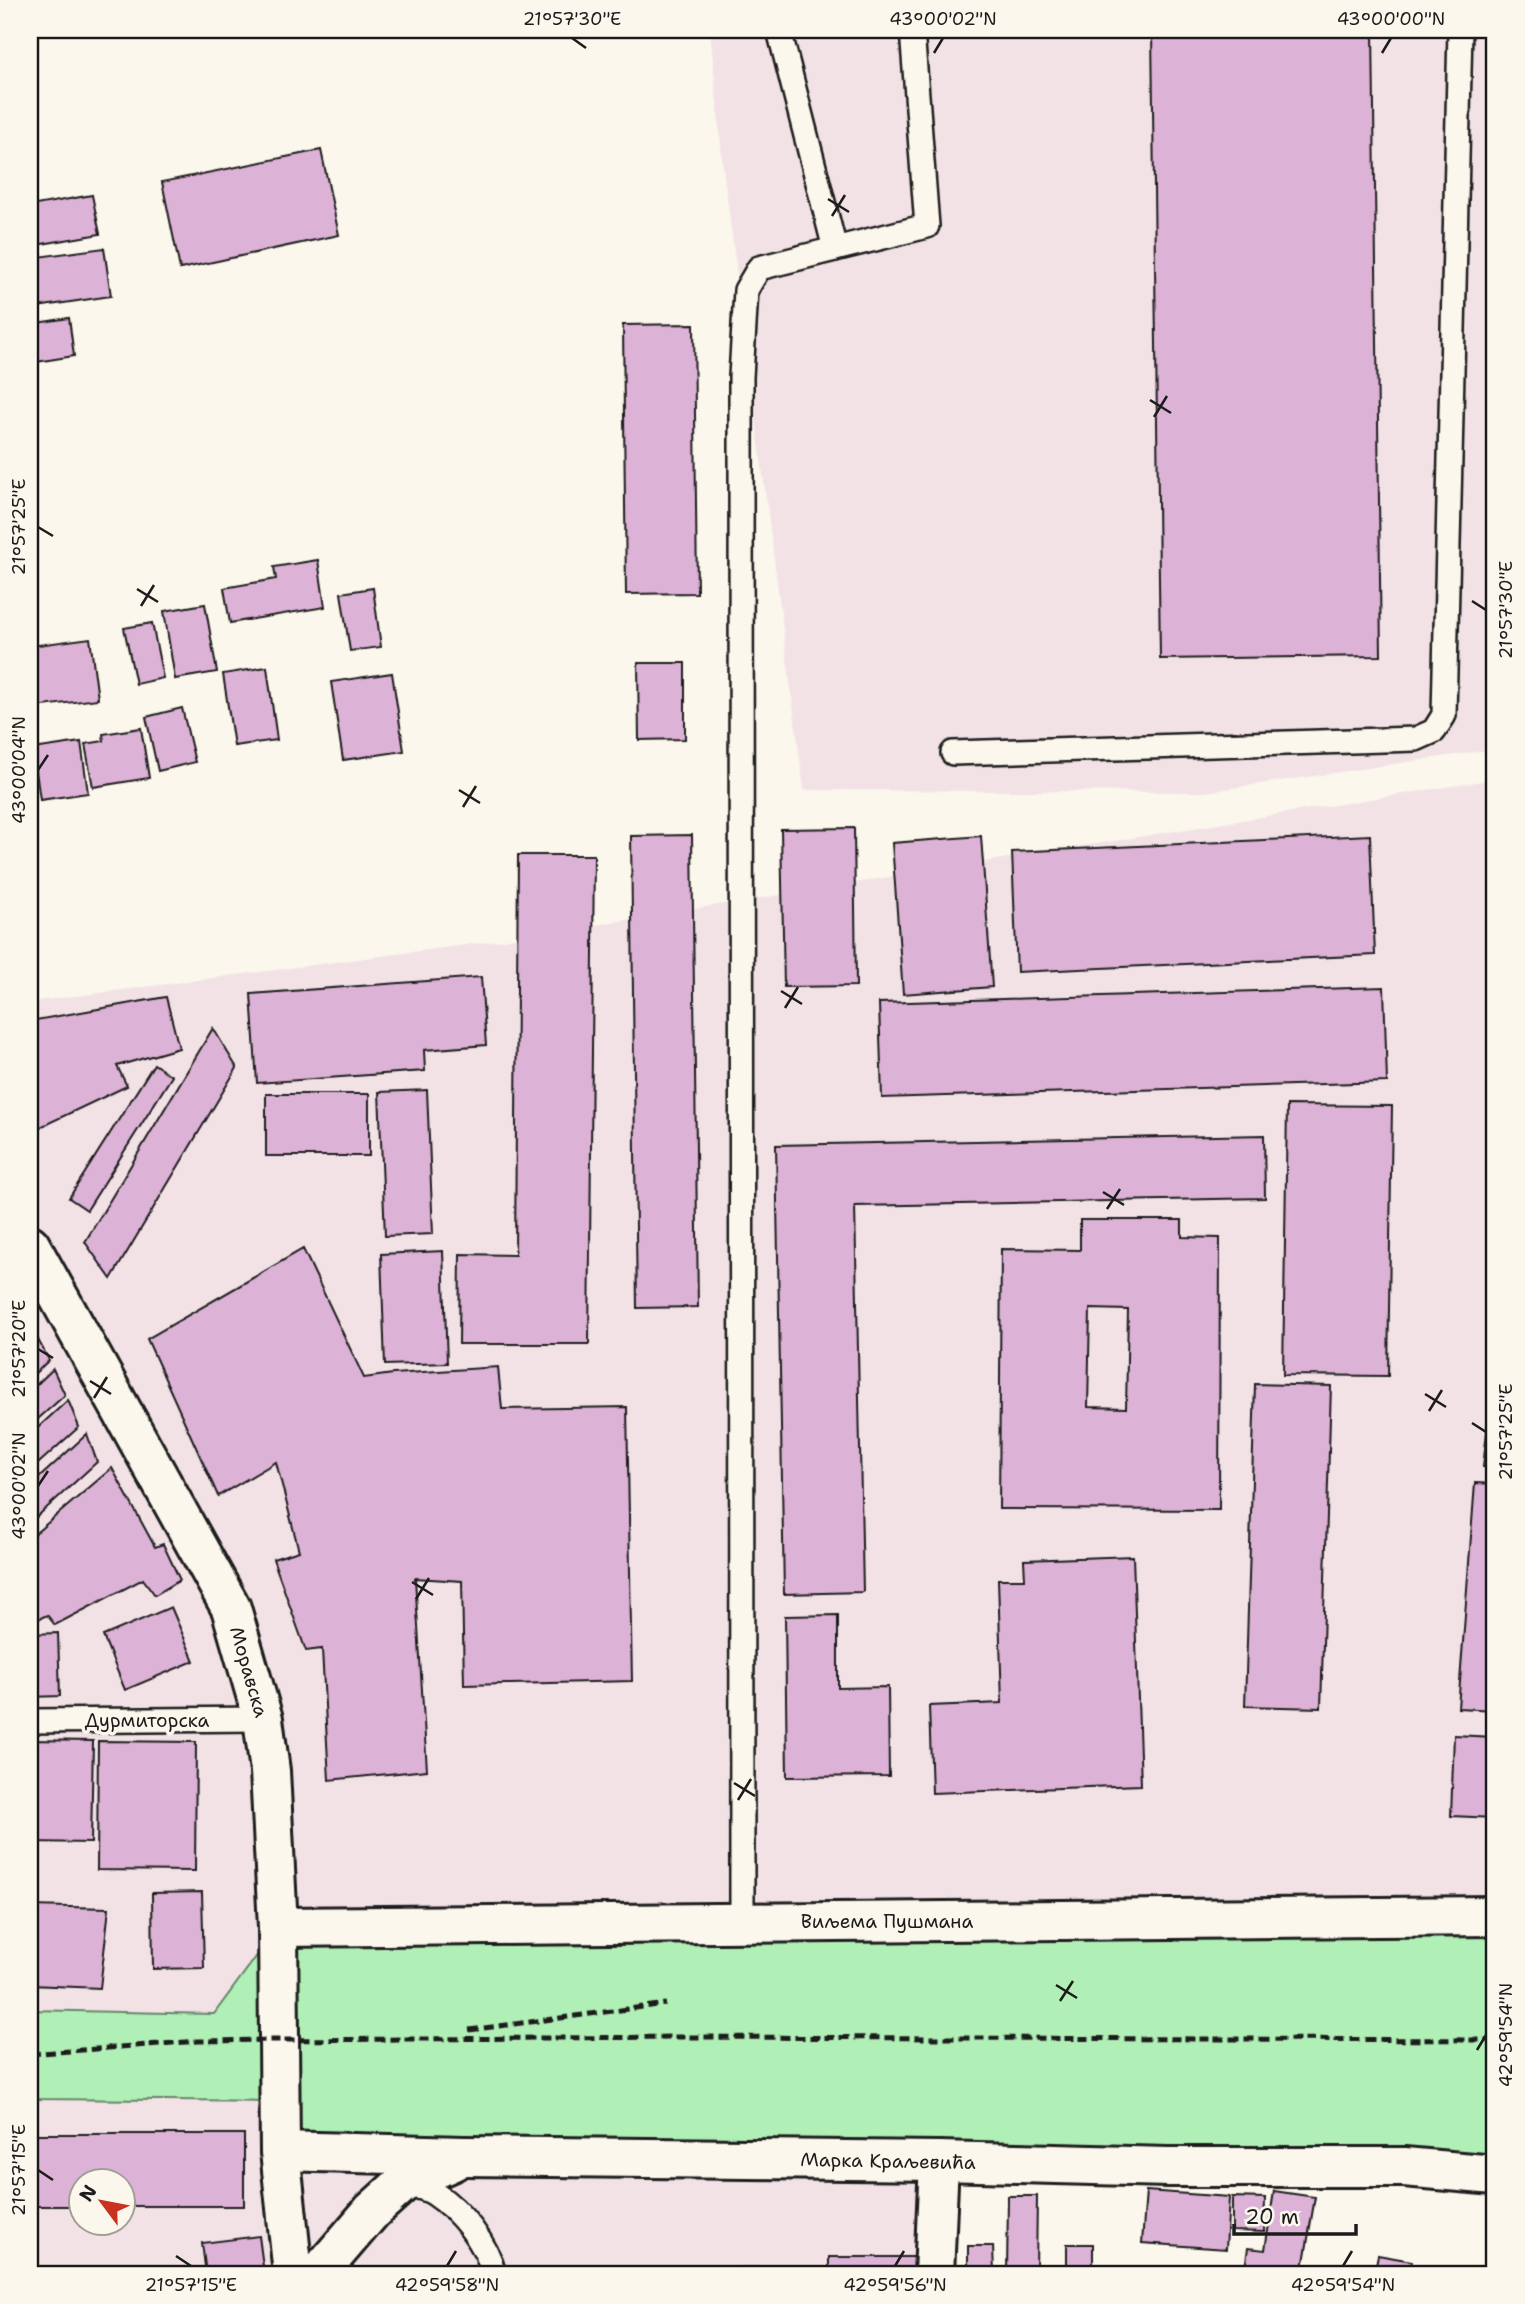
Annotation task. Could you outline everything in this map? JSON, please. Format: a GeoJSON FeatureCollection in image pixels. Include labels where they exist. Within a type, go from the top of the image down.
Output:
{"type":"FeatureCollection","features":[{"type":"Feature","properties":{"kind":"street","name":"Моравска"},"geometry":{"type":"LineString","coordinates":[[30,1245],[231,1608],[263,1719],[270,1771],[278,1927],[280,2151],[293,2274]]}},
{"type":"Feature","properties":{"kind":"street","name":"Виљема Пушмана"},"geometry":{"type":"LineString","coordinates":[[278,1927],[1495,1916]]}},
{"type":"Feature","properties":{"kind":"street","name":"Марка Краљевића"},"geometry":{"type":"LineString","coordinates":[[280,2151],[1168,2167],[1404,2167],[1495,2175]]}},
{"type":"Feature","properties":{"kind":"street"},"geometry":{"type":"LineString","coordinates":[[318,2274],[372,2211],[403,2183],[464,2156]]}},
{"type":"Feature","properties":{"kind":"street"},"geometry":{"type":"LineString","coordinates":[[933,2274],[939,2161]]}},
{"type":"Feature","properties":{"kind":"lane"},"geometry":{"type":"LineString","coordinates":[[779,30],[835,249]]}},
{"type":"Feature","properties":{"kind":"lane"},"geometry":{"type":"LineString","coordinates":[[742,1922],[741,377],[746,289],[759,268],[927,226],[912,30]]}},
{"type":"Feature","properties":{"kind":"lane"},"geometry":{"type":"LineString","coordinates":[[953,753],[1416,739],[1434,731],[1444,715],[1460,30]]}},
{"type":"Feature","properties":{"kind":"lane","name":"Дурмиторска"},"geometry":{"type":"LineString","coordinates":[[30,1721],[263,1719]]}},
{"type":"Feature","properties":{"kind":"lane"},"geometry":{"type":"LineString","coordinates":[[403,2183],[434,2192],[462,2217],[491,2260],[495,2274]]}},
{"type":"Feature","properties":{"kind":"shaded area"},"geometry":{"type":"Polygon","coordinates":[[[710,30],[1495,30],[1495,749],[1206,792],[804,790],[723,167],[710,30]]]}},
{"type":"Feature","properties":{"kind":"shaded area"},"geometry":{"type":"Polygon","coordinates":[[[1495,779],[1495,1916],[278,1927],[214,2014],[30,2010],[30,1002],[503,940],[1495,779]]]}},
{"type":"Feature","properties":{"kind":"shaded area"},"geometry":{"type":"Polygon","coordinates":[[[30,2099],[286,2101],[939,2161],[935,2274],[30,2274],[30,2099]]]}},
{"type":"Feature","properties":{"kind":"green space"},"geometry":{"type":"Polygon","coordinates":[[[1495,1916],[1495,2169],[287,2144],[286,2101],[30,2099],[30,2010],[214,2014],[278,1927],[1495,1916]]]}},
{"type":"Feature","properties":{"kind":"building"},"geometry":{"type":"Polygon","coordinates":[[[1152,30],[1373,30],[1381,656],[1160,659],[1152,30]]]}},
{"type":"Feature","properties":{"kind":"building"},"geometry":{"type":"Polygon","coordinates":[[[321,150],[339,235],[180,269],[162,182],[321,150]]]}},
{"type":"Feature","properties":{"kind":"building"},"geometry":{"type":"Polygon","coordinates":[[[92,195],[100,234],[30,246],[30,206],[92,195]]]}},
{"type":"Feature","properties":{"kind":"building"},"geometry":{"type":"Polygon","coordinates":[[[104,248],[111,296],[30,308],[30,258],[104,248]]]}},
{"type":"Feature","properties":{"kind":"building"},"geometry":{"type":"Polygon","coordinates":[[[69,318],[74,356],[30,363],[30,324],[69,318]]]}},
{"type":"Feature","properties":{"kind":"building"},"geometry":{"type":"Polygon","coordinates":[[[694,324],[697,593],[626,594],[623,325],[694,324]]]}},
{"type":"Feature","properties":{"kind":"building"},"geometry":{"type":"Polygon","coordinates":[[[318,560],[325,607],[230,623],[224,588],[276,579],[274,567],[318,560]]]}},
{"type":"Feature","properties":{"kind":"building"},"geometry":{"type":"Polygon","coordinates":[[[373,588],[381,647],[350,651],[341,593],[373,588]]]}},
{"type":"Feature","properties":{"kind":"building"},"geometry":{"type":"Polygon","coordinates":[[[205,604],[217,672],[175,679],[164,611],[205,604]]]}},
{"type":"Feature","properties":{"kind":"building"},"geometry":{"type":"Polygon","coordinates":[[[152,623],[163,678],[136,684],[124,628],[152,623]]]}},
{"type":"Feature","properties":{"kind":"building"},"geometry":{"type":"Polygon","coordinates":[[[90,638],[98,699],[36,707],[30,646],[90,638]]]}},
{"type":"Feature","properties":{"kind":"building"},"geometry":{"type":"Polygon","coordinates":[[[638,663],[685,663],[685,739],[639,740],[638,663]]]}},
{"type":"Feature","properties":{"kind":"building"},"geometry":{"type":"Polygon","coordinates":[[[267,667],[277,740],[234,746],[223,674],[267,667]]]}},
{"type":"Feature","properties":{"kind":"building"},"geometry":{"type":"Polygon","coordinates":[[[392,673],[404,751],[343,760],[331,682],[392,673]]]}},
{"type":"Feature","properties":{"kind":"building"},"geometry":{"type":"Polygon","coordinates":[[[182,708],[195,762],[158,771],[146,717],[182,708]]]}},
{"type":"Feature","properties":{"kind":"building"},"geometry":{"type":"Polygon","coordinates":[[[141,728],[149,778],[93,787],[85,744],[104,741],[103,734],[141,728]]]}},
{"type":"Feature","properties":{"kind":"building"},"geometry":{"type":"Polygon","coordinates":[[[81,742],[88,793],[40,800],[33,749],[81,742]]]}},
{"type":"Feature","properties":{"kind":"building"},"geometry":{"type":"Polygon","coordinates":[[[854,828],[856,986],[784,987],[781,829],[854,828]]]}},
{"type":"Feature","properties":{"kind":"building"},"geometry":{"type":"Polygon","coordinates":[[[692,835],[698,1307],[637,1308],[631,836],[692,835]]]}},
{"type":"Feature","properties":{"kind":"building"},"geometry":{"type":"Polygon","coordinates":[[[1370,835],[1375,955],[1017,972],[1012,852],[1370,835]]]}},
{"type":"Feature","properties":{"kind":"building"},"geometry":{"type":"Polygon","coordinates":[[[981,836],[992,987],[903,994],[892,843],[981,836]]]}},
{"type":"Feature","properties":{"kind":"building"},"geometry":{"type":"Polygon","coordinates":[[[518,855],[594,855],[589,1344],[459,1344],[460,1254],[515,1255],[518,855]]]}},
{"type":"Feature","properties":{"kind":"building"},"geometry":{"type":"Polygon","coordinates":[[[481,977],[486,1045],[424,1050],[425,1071],[257,1083],[251,994],[481,977]]]}},
{"type":"Feature","properties":{"kind":"building"},"geometry":{"type":"Polygon","coordinates":[[[1384,987],[1387,1082],[882,1098],[879,1003],[1384,987]]]}},
{"type":"Feature","properties":{"kind":"building"},"geometry":{"type":"Polygon","coordinates":[[[166,997],[179,1048],[117,1066],[127,1086],[30,1132],[30,1021],[166,997]]]}},
{"type":"Feature","properties":{"kind":"building"},"geometry":{"type":"Polygon","coordinates":[[[213,1028],[237,1068],[111,1279],[85,1242],[213,1028]]]}},
{"type":"Feature","properties":{"kind":"building"},"geometry":{"type":"Polygon","coordinates":[[[154,1064],[172,1076],[87,1210],[69,1198],[154,1064]]]}},
{"type":"Feature","properties":{"kind":"building"},"geometry":{"type":"Polygon","coordinates":[[[427,1090],[433,1234],[385,1236],[379,1092],[427,1090]]]}},
{"type":"Feature","properties":{"kind":"building"},"geometry":{"type":"Polygon","coordinates":[[[266,1094],[369,1094],[369,1156],[266,1156],[266,1094]]]}},
{"type":"Feature","properties":{"kind":"building"},"geometry":{"type":"Polygon","coordinates":[[[1287,1105],[1392,1106],[1388,1376],[1283,1375],[1287,1105]]]}},
{"type":"Feature","properties":{"kind":"building"},"geometry":{"type":"Polygon","coordinates":[[[1264,1135],[1265,1198],[855,1206],[863,1592],[784,1594],[776,1145],[1264,1135]]]}},
{"type":"Feature","properties":{"kind":"building"},"geometry":{"type":"Polygon","coordinates":[[[1080,1220],[1182,1220],[1182,1237],[1220,1238],[1219,1510],[999,1509],[1001,1249],[1080,1250],[1080,1220]],[[1090,1309],[1088,1407],[1126,1408],[1128,1310],[1090,1309]]]}},
{"type":"Feature","properties":{"kind":"building"},"geometry":{"type":"Polygon","coordinates":[[[303,1249],[364,1378],[498,1367],[502,1409],[627,1407],[632,1681],[464,1685],[462,1581],[415,1578],[427,1770],[329,1780],[322,1649],[306,1651],[273,1559],[299,1551],[276,1462],[218,1496],[147,1339],[303,1249]]]}},
{"type":"Feature","properties":{"kind":"building"},"geometry":{"type":"Polygon","coordinates":[[[443,1251],[447,1363],[385,1365],[381,1254],[443,1251]]]}},
{"type":"Feature","properties":{"kind":"building"},"geometry":{"type":"Polygon","coordinates":[[[30,1325],[49,1360],[30,1378],[30,1325]]]}},
{"type":"Feature","properties":{"kind":"building"},"geometry":{"type":"Polygon","coordinates":[[[1495,1362],[1495,1469],[1483,1467],[1495,1362]]]}},
{"type":"Feature","properties":{"kind":"building"},"geometry":{"type":"Polygon","coordinates":[[[53,1369],[65,1395],[30,1426],[30,1391],[53,1369]]]}},
{"type":"Feature","properties":{"kind":"building"},"geometry":{"type":"Polygon","coordinates":[[[1255,1384],[1331,1386],[1321,1708],[1245,1706],[1255,1384]]]}},
{"type":"Feature","properties":{"kind":"building"},"geometry":{"type":"Polygon","coordinates":[[[68,1400],[79,1427],[30,1471],[30,1435],[68,1400]]]}},
{"type":"Feature","properties":{"kind":"building"},"geometry":{"type":"Polygon","coordinates":[[[87,1434],[97,1462],[30,1523],[30,1486],[87,1434]]]}},
{"type":"Feature","properties":{"kind":"building"},"geometry":{"type":"Polygon","coordinates":[[[112,1468],[155,1547],[163,1544],[180,1580],[155,1595],[143,1579],[55,1625],[47,1615],[30,1623],[30,1538],[112,1468]]]}},
{"type":"Feature","properties":{"kind":"building"},"geometry":{"type":"Polygon","coordinates":[[[1475,1483],[1495,1484],[1495,1710],[1458,1708],[1475,1483]]]}},
{"type":"Feature","properties":{"kind":"building"},"geometry":{"type":"Polygon","coordinates":[[[1133,1556],[1141,1785],[932,1793],[929,1706],[1002,1703],[998,1579],[1025,1579],[1024,1560],[1133,1556]]]}},
{"type":"Feature","properties":{"kind":"building"},"geometry":{"type":"Polygon","coordinates":[[[171,1607],[194,1661],[125,1690],[103,1636],[171,1607]]]}},
{"type":"Feature","properties":{"kind":"building"},"geometry":{"type":"Polygon","coordinates":[[[838,1615],[838,1688],[888,1687],[889,1776],[787,1777],[785,1616],[838,1615]]]}},
{"type":"Feature","properties":{"kind":"building"},"geometry":{"type":"Polygon","coordinates":[[[58,1633],[60,1696],[30,1697],[30,1634],[58,1633]]]}},
{"type":"Feature","properties":{"kind":"building"},"geometry":{"type":"Polygon","coordinates":[[[1454,1735],[1495,1737],[1495,1818],[1451,1816],[1454,1735]]]}},
{"type":"Feature","properties":{"kind":"building"},"geometry":{"type":"Polygon","coordinates":[[[30,1740],[93,1741],[91,1843],[30,1842],[30,1740]]]}},
{"type":"Feature","properties":{"kind":"building"},"geometry":{"type":"Polygon","coordinates":[[[98,1741],[196,1742],[195,1871],[97,1870],[98,1741]]]}},
{"type":"Feature","properties":{"kind":"building"},"geometry":{"type":"Polygon","coordinates":[[[202,1892],[204,1968],[153,1969],[152,1893],[202,1892]]]}},
{"type":"Feature","properties":{"kind":"building"},"geometry":{"type":"Polygon","coordinates":[[[30,1906],[109,1908],[100,1988],[30,1985],[30,1906]]]}},
{"type":"Feature","properties":{"kind":"building"},"geometry":{"type":"Polygon","coordinates":[[[30,2134],[244,2134],[244,2206],[136,2206],[136,2168],[66,2168],[66,2206],[30,2206],[30,2134]]]}},
{"type":"Feature","properties":{"kind":"building"},"geometry":{"type":"Polygon","coordinates":[[[1146,2191],[1229,2197],[1226,2249],[1142,2243],[1146,2191]]]}},
{"type":"Feature","properties":{"kind":"building"},"geometry":{"type":"Polygon","coordinates":[[[1274,2191],[1315,2197],[1302,2274],[1244,2274],[1248,2248],[1265,2250],[1274,2191]]]}},
{"type":"Feature","properties":{"kind":"building"},"geometry":{"type":"Polygon","coordinates":[[[1008,2196],[1037,2196],[1036,2274],[1007,2274],[1008,2196]]]}},
{"type":"Feature","properties":{"kind":"building"},"geometry":{"type":"Polygon","coordinates":[[[1232,2197],[1265,2198],[1264,2232],[1232,2231],[1232,2197]]]}},
{"type":"Feature","properties":{"kind":"building"},"geometry":{"type":"Polygon","coordinates":[[[259,2236],[264,2274],[206,2274],[202,2243],[259,2236]]]}},
{"type":"Feature","properties":{"kind":"building"},"geometry":{"type":"Polygon","coordinates":[[[1067,2244],[1093,2244],[1093,2274],[1067,2274],[1067,2244]]]}},
{"type":"Feature","properties":{"kind":"building"},"geometry":{"type":"Polygon","coordinates":[[[968,2246],[993,2246],[994,2274],[968,2274],[968,2246]]]}},
{"type":"Feature","properties":{"kind":"building"},"geometry":{"type":"Polygon","coordinates":[[[1378,2255],[1412,2261],[1410,2274],[1374,2274],[1378,2255]]]}},
{"type":"Feature","properties":{"kind":"building"},"geometry":{"type":"Polygon","coordinates":[[[829,2257],[919,2257],[919,2274],[829,2274],[829,2257]]]}},
{"type":"Feature","properties":{"kind":"building"},"geometry":{"type":"Polygon","coordinates":[[[808,2267],[808,2274],[574,2274],[574,2270],[808,2267]]]}},
{"type":"Feature","properties":{"kind":"railway"},"geometry":{"type":"LineString","coordinates":[[469,2030],[666,2004]]}},
{"type":"Feature","properties":{"kind":"railway"},"geometry":{"type":"LineString","coordinates":[[30,2054],[199,2041],[279,2040],[683,2037],[1495,2040]]}}]}
